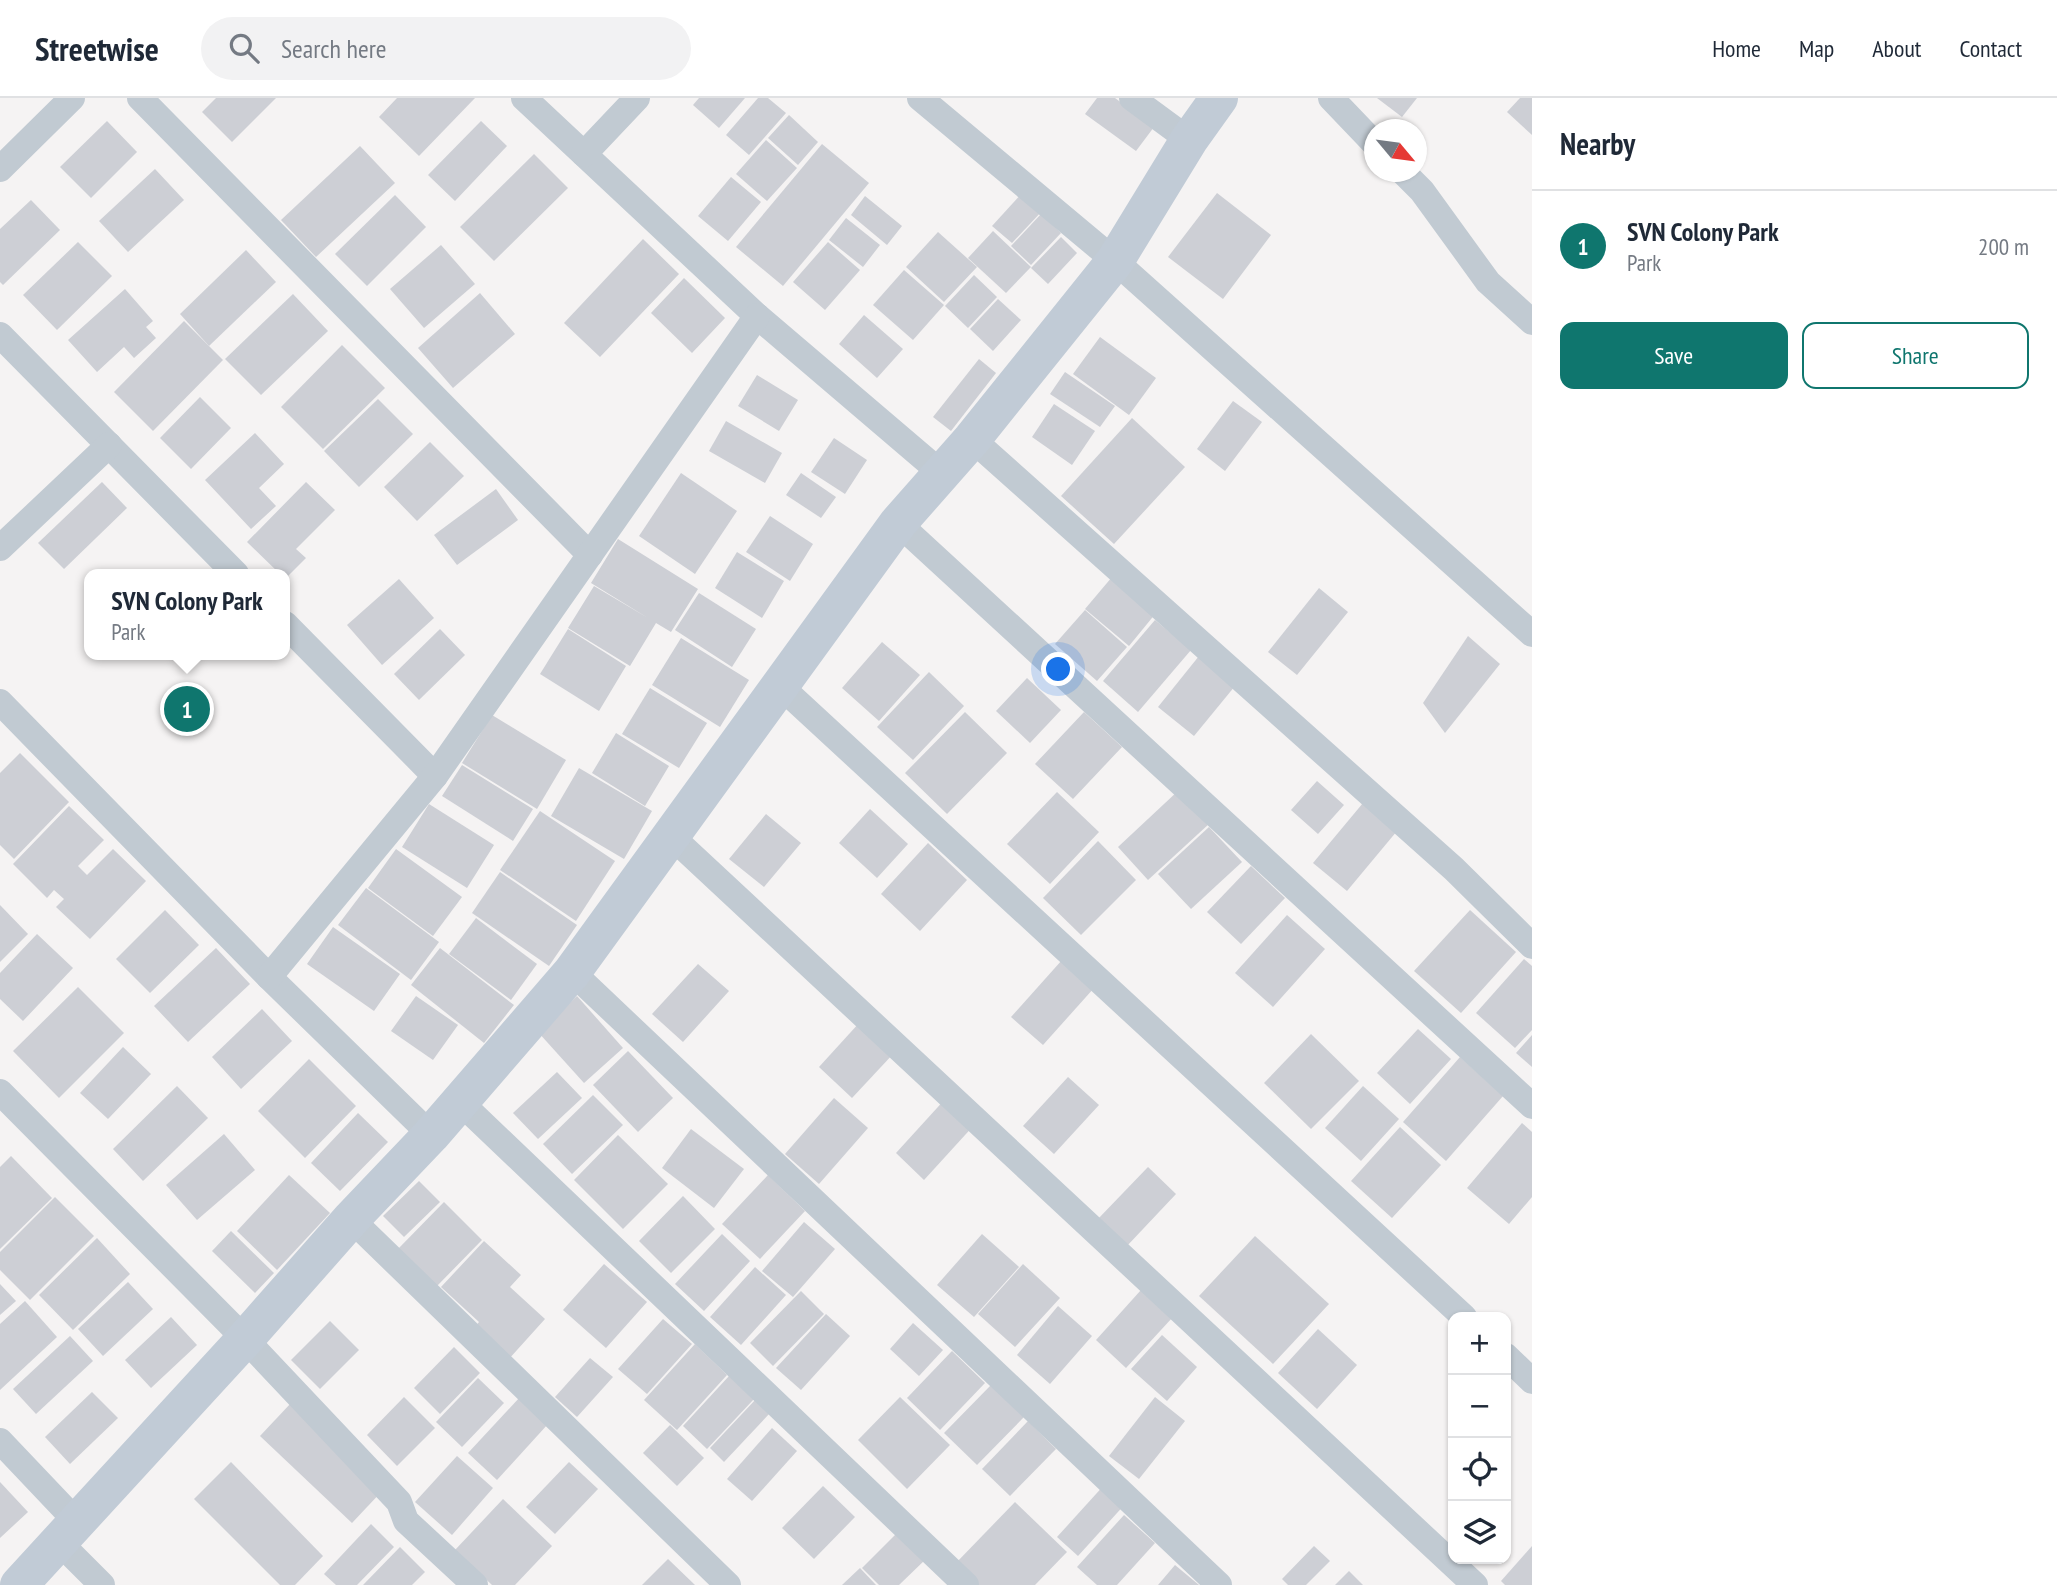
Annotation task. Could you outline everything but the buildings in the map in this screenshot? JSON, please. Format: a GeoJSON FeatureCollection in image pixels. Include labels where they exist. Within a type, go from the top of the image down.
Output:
{"type":"FeatureCollection","features":[{"type":"Feature","properties":{"kind":"street"},"geometry":{"type":"LineString","coordinates":[[0,169],[72,98]]}},
{"type":"Feature","properties":{"kind":"street"},"geometry":{"type":"LineString","coordinates":[[140,98],[590,555]]}},
{"type":"Feature","properties":{"kind":"street"},"geometry":{"type":"LineString","coordinates":[[524,98],[757,316],[940,472]]}},
{"type":"Feature","properties":{"kind":"street"},"geometry":{"type":"LineString","coordinates":[[584,154],[637,98]]}},
{"type":"Feature","properties":{"kind":"street"},"geometry":{"type":"LineString","coordinates":[[920,98],[1115,261],[1532,634]]}},
{"type":"Feature","properties":{"kind":"street"},"geometry":{"type":"LineString","coordinates":[[1132,98],[1189,140]]}},
{"type":"Feature","properties":{"kind":"street"},"geometry":{"type":"LineString","coordinates":[[19,1585],[245,1339],[351,1219],[431,1135],[572,972],[898,523],[940,472],[972,439],[1115,261],[1189,140],[1219,98]]}},
{"type":"Feature","properties":{"kind":"street"},"geometry":{"type":"LineString","coordinates":[[1331,98],[1364,132]]}},
{"type":"Feature","properties":{"kind":"street"},"geometry":{"type":"LineString","coordinates":[[1413,182],[1488,282],[1532,322]]}},
{"type":"Feature","properties":{"kind":"street"},"geometry":{"type":"LineString","coordinates":[[269,977],[435,776],[757,316]]}},
{"type":"Feature","properties":{"kind":"street"},"geometry":{"type":"LineString","coordinates":[[0,335],[231,569]]}},
{"type":"Feature","properties":{"kind":"street"},"geometry":{"type":"LineString","coordinates":[[972,439],[1454,869],[1532,946]]}},
{"type":"Feature","properties":{"kind":"street"},"geometry":{"type":"LineString","coordinates":[[0,548],[108,445]]}},
{"type":"Feature","properties":{"kind":"street"},"geometry":{"type":"LineString","coordinates":[[898,523],[1532,1106]]}},
{"type":"Feature","properties":{"kind":"street"},"geometry":{"type":"LineString","coordinates":[[290,629],[435,776]]}},
{"type":"Feature","properties":{"kind":"street"},"geometry":{"type":"LineString","coordinates":[[779,685],[1459,1312]]}},
{"type":"Feature","properties":{"kind":"street"},"geometry":{"type":"LineString","coordinates":[[0,702],[269,977],[431,1135]]}},
{"type":"Feature","properties":{"kind":"street"},"geometry":{"type":"LineString","coordinates":[[671,836],[1475,1585]]}},
{"type":"Feature","properties":{"kind":"street"},"geometry":{"type":"LineString","coordinates":[[572,972],[1219,1585]]}},
{"type":"Feature","properties":{"kind":"street"},"geometry":{"type":"LineString","coordinates":[[0,1092],[245,1339],[399,1502],[406,1521],[475,1585]]}},
{"type":"Feature","properties":{"kind":"street"},"geometry":{"type":"LineString","coordinates":[[460,1102],[966,1585]]}},
{"type":"Feature","properties":{"kind":"street"},"geometry":{"type":"LineString","coordinates":[[351,1219],[728,1585]]}},
{"type":"Feature","properties":{"kind":"street"},"geometry":{"type":"LineString","coordinates":[[1511,1361],[1532,1381]]}},
{"type":"Feature","properties":{"kind":"street"},"geometry":{"type":"LineString","coordinates":[[0,1441],[67,1531],[102,1585]]}},
{"type":"Feature","properties":{"kind":"place","name":"SVN Colony Park"},"geometry":{"type":"Point","coordinates":[187,709]}}]}
